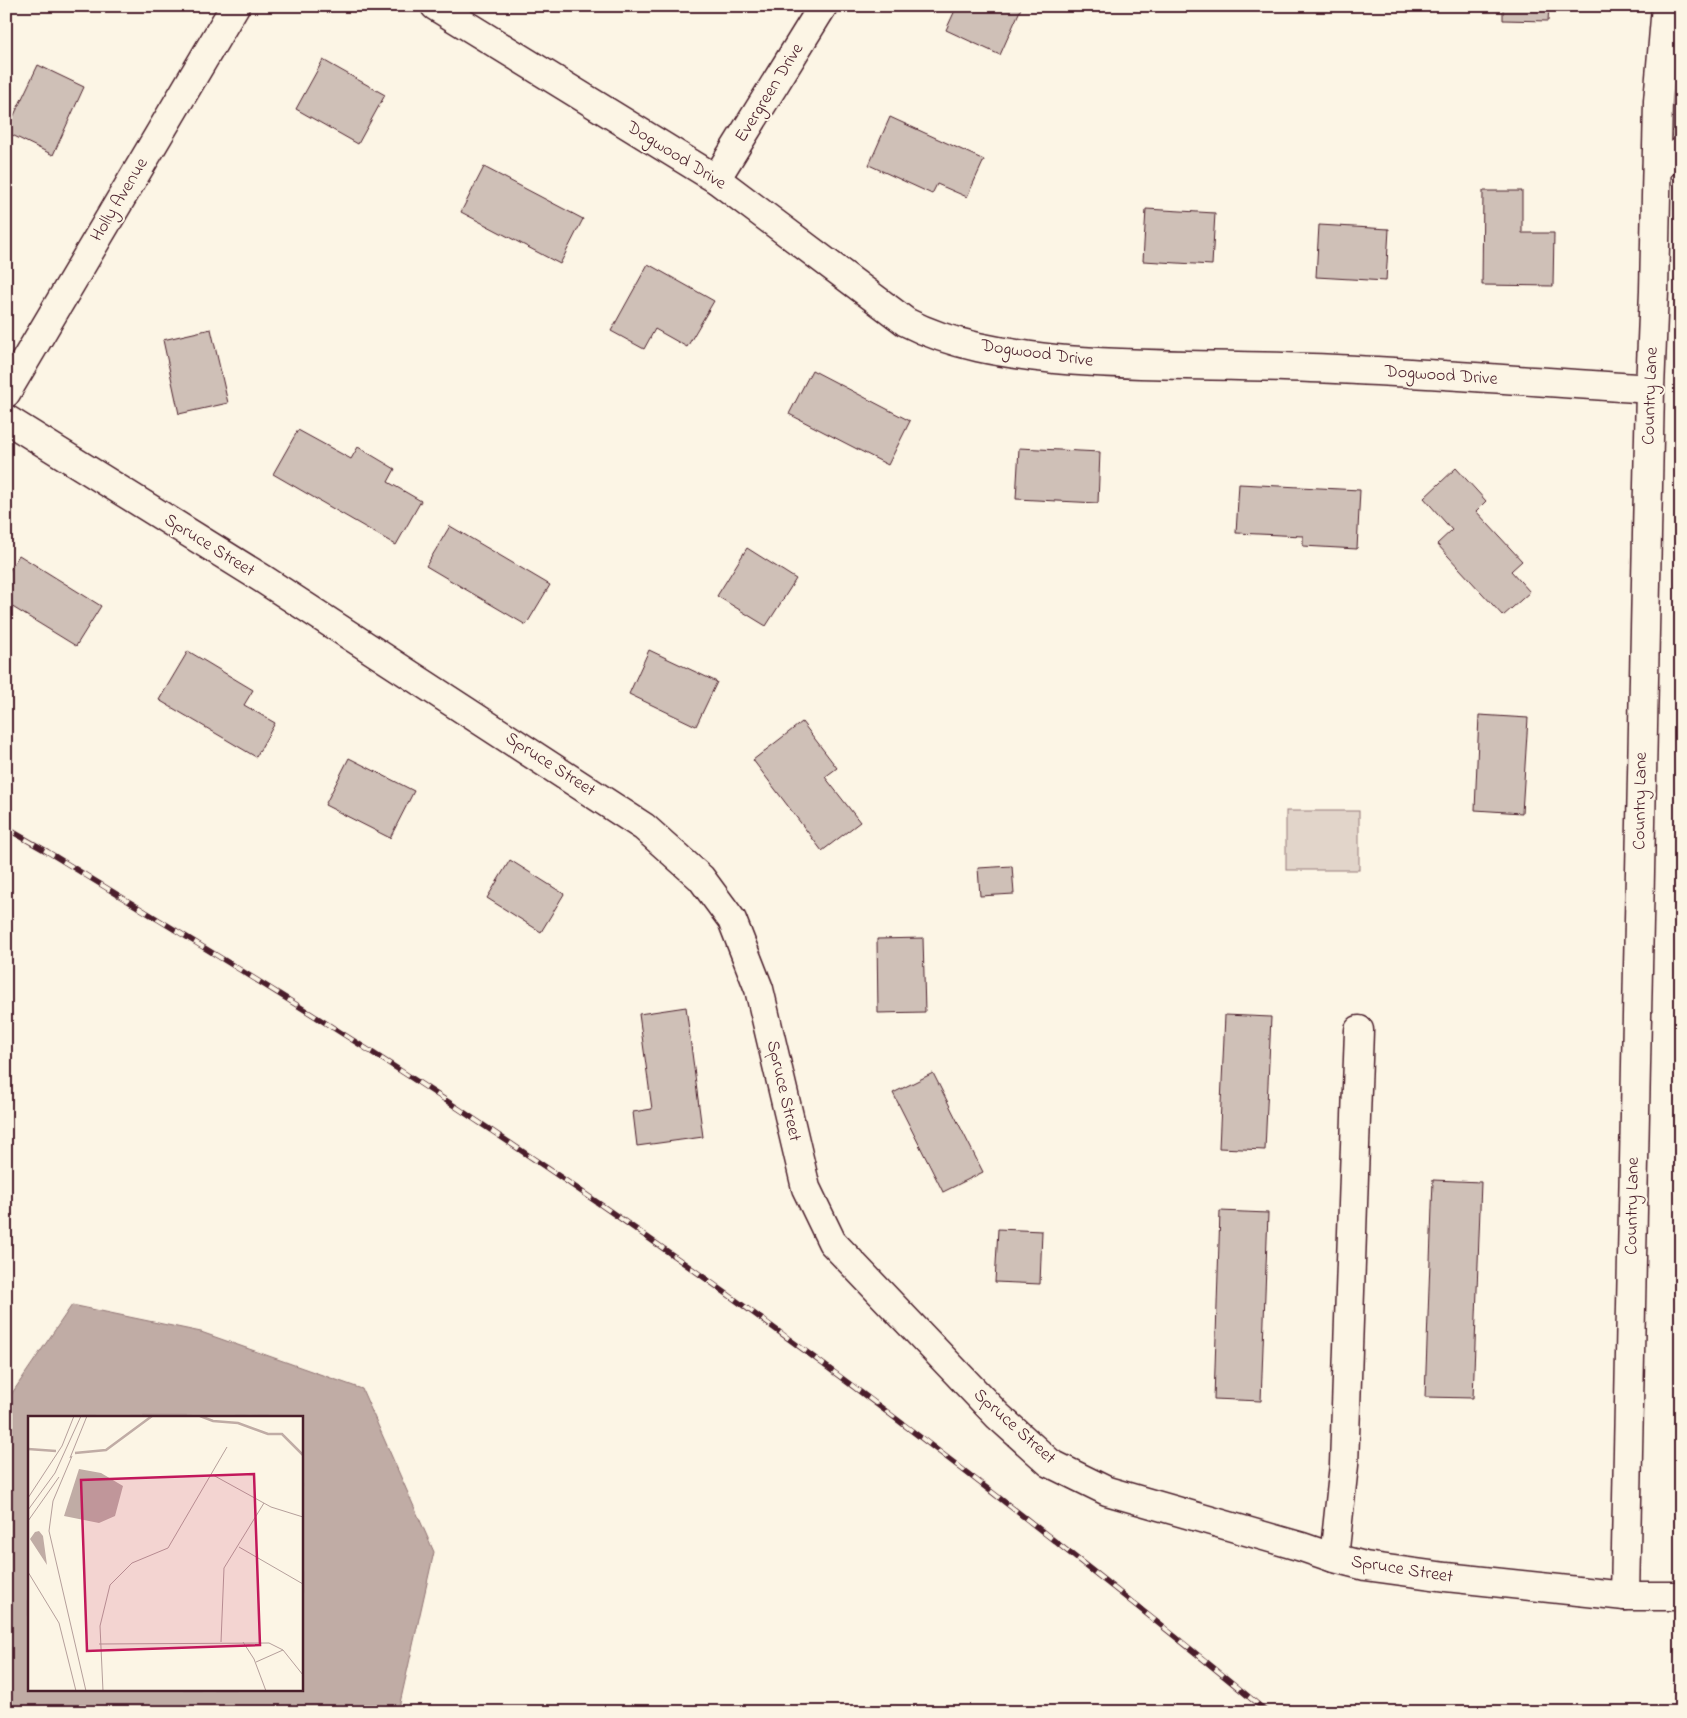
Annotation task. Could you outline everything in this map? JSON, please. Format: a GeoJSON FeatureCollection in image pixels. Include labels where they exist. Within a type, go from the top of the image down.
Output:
{"type":"FeatureCollection","features":[{"type":"Feature","properties":{"kind":"street","name":"Holly Avenue"},"geometry":{"type":"LineString","coordinates":[[6,393],[235,6]]}},
{"type":"Feature","properties":{"kind":"street","name":"Dogwood Drive"},"geometry":{"type":"LineString","coordinates":[[435,6],[716,179],[906,322],[922,330],[989,351],[1096,363],[1312,368],[1650,389]]}},
{"type":"Feature","properties":{"kind":"street","name":"Evergreen Drive"},"geometry":{"type":"LineString","coordinates":[[716,179],[823,6]]}},
{"type":"Feature","properties":{"kind":"street","name":"Country Lane"},"geometry":{"type":"LineString","coordinates":[[1625,1596],[1650,389],[1658,101],[1666,6]]}},
{"type":"Feature","properties":{"kind":"street"},"geometry":{"type":"LineString","coordinates":[[1657,168],[1681,152]]}},
{"type":"Feature","properties":{"kind":"street","name":"Spruce Street"},"geometry":{"type":"LineString","coordinates":[[6,419],[263,579],[644,827],[701,878],[732,920],[759,989],[806,1188],[832,1242],[998,1416],[1050,1463],[1107,1491],[1365,1566],[1446,1577],[1625,1596],[1681,1596]]}},
{"type":"Feature","properties":{"kind":"street"},"geometry":{"type":"LineString","coordinates":[[1334,1558],[1344,1465],[1359,1030]]}},
{"type":"Feature","properties":{"kind":"shaded area"},"geometry":{"type":"Polygon","coordinates":[[[1286,811],[1359,811],[1359,870],[1286,870],[1286,811]]]}},
{"type":"Feature","properties":{"kind":"shaded area"},"geometry":{"type":"Polygon","coordinates":[[[72,1305],[201,1332],[362,1389],[434,1552],[398,1712],[6,1712],[6,1402],[72,1305]]]}},
{"type":"Feature","properties":{"kind":"building"},"geometry":{"type":"Polygon","coordinates":[[[957,6],[1022,6],[1000,55],[946,30],[957,6]]]}},
{"type":"Feature","properties":{"kind":"building"},"geometry":{"type":"Polygon","coordinates":[[[1503,6],[1549,6],[1548,21],[1503,20],[1503,6]]]}},
{"type":"Feature","properties":{"kind":"building"},"geometry":{"type":"Polygon","coordinates":[[[323,60],[385,95],[358,144],[296,109],[323,60]]]}},
{"type":"Feature","properties":{"kind":"building"},"geometry":{"type":"Polygon","coordinates":[[[38,65],[84,87],[53,155],[6,132],[38,65]]]}},
{"type":"Feature","properties":{"kind":"building"},"geometry":{"type":"Polygon","coordinates":[[[890,117],[984,160],[967,197],[937,184],[932,194],[869,165],[890,117]]]}},
{"type":"Feature","properties":{"kind":"building"},"geometry":{"type":"Polygon","coordinates":[[[484,167],[583,219],[560,264],[461,212],[484,167]]]}},
{"type":"Feature","properties":{"kind":"building"},"geometry":{"type":"Polygon","coordinates":[[[1483,191],[1522,191],[1522,233],[1554,233],[1553,286],[1482,285],[1483,191]]]}},
{"type":"Feature","properties":{"kind":"building"},"geometry":{"type":"Polygon","coordinates":[[[1146,209],[1215,213],[1212,265],[1143,261],[1146,209]]]}},
{"type":"Feature","properties":{"kind":"building"},"geometry":{"type":"Polygon","coordinates":[[[1319,225],[1389,229],[1386,281],[1316,277],[1319,225]]]}},
{"type":"Feature","properties":{"kind":"building"},"geometry":{"type":"Polygon","coordinates":[[[648,264],[714,301],[687,347],[655,329],[644,349],[611,331],[648,264]]]}},
{"type":"Feature","properties":{"kind":"building"},"geometry":{"type":"Polygon","coordinates":[[[211,329],[228,403],[179,414],[163,340],[211,329]]]}},
{"type":"Feature","properties":{"kind":"building"},"geometry":{"type":"Polygon","coordinates":[[[812,370],[910,421],[888,465],[789,414],[812,370]]]}},
{"type":"Feature","properties":{"kind":"building"},"geometry":{"type":"Polygon","coordinates":[[[298,430],[351,459],[358,447],[395,469],[388,482],[421,501],[396,545],[273,474],[298,430]]]}},
{"type":"Feature","properties":{"kind":"building"},"geometry":{"type":"Polygon","coordinates":[[[1019,448],[1100,452],[1098,503],[1016,499],[1019,448]]]}},
{"type":"Feature","properties":{"kind":"building"},"geometry":{"type":"Polygon","coordinates":[[[1456,468],[1486,501],[1476,511],[1522,561],[1511,571],[1530,592],[1503,616],[1437,544],[1452,530],[1424,498],[1456,468]]]}},
{"type":"Feature","properties":{"kind":"building"},"geometry":{"type":"Polygon","coordinates":[[[1239,484],[1360,490],[1357,549],[1303,546],[1303,536],[1236,533],[1239,484]]]}},
{"type":"Feature","properties":{"kind":"building"},"geometry":{"type":"Polygon","coordinates":[[[450,526],[550,585],[526,625],[426,566],[450,526]]]}},
{"type":"Feature","properties":{"kind":"building"},"geometry":{"type":"Polygon","coordinates":[[[747,548],[796,579],[766,626],[717,596],[747,548]]]}},
{"type":"Feature","properties":{"kind":"building"},"geometry":{"type":"Polygon","coordinates":[[[19,555],[101,606],[76,646],[6,603],[6,576],[19,555]]]}},
{"type":"Feature","properties":{"kind":"building"},"geometry":{"type":"Polygon","coordinates":[[[649,650],[717,682],[696,726],[629,694],[649,650]]]}},
{"type":"Feature","properties":{"kind":"building"},"geometry":{"type":"Polygon","coordinates":[[[188,651],[253,690],[244,705],[275,723],[256,757],[159,700],[188,651]]]}},
{"type":"Feature","properties":{"kind":"building"},"geometry":{"type":"Polygon","coordinates":[[[1479,715],[1528,718],[1522,813],[1475,810],[1479,715]]]}},
{"type":"Feature","properties":{"kind":"building"},"geometry":{"type":"Polygon","coordinates":[[[802,722],[837,768],[825,777],[860,822],[822,851],[753,760],[802,722]]]}},
{"type":"Feature","properties":{"kind":"building"},"geometry":{"type":"Polygon","coordinates":[[[349,758],[414,791],[390,838],[325,805],[349,758]]]}},
{"type":"Feature","properties":{"kind":"building"},"geometry":{"type":"Polygon","coordinates":[[[510,860],[564,894],[541,932],[487,898],[510,860]]]}},
{"type":"Feature","properties":{"kind":"building"},"geometry":{"type":"Polygon","coordinates":[[[1012,866],[1014,894],[980,896],[978,868],[1012,866]]]}},
{"type":"Feature","properties":{"kind":"building"},"geometry":{"type":"Polygon","coordinates":[[[923,938],[925,1012],[878,1013],[877,939],[923,938]]]}},
{"type":"Feature","properties":{"kind":"building"},"geometry":{"type":"Polygon","coordinates":[[[686,1007],[703,1137],[637,1146],[633,1112],[652,1109],[639,1014],[686,1007]]]}},
{"type":"Feature","properties":{"kind":"building"},"geometry":{"type":"Polygon","coordinates":[[[1225,1015],[1271,1017],[1265,1150],[1219,1148],[1225,1015]]]}},
{"type":"Feature","properties":{"kind":"building"},"geometry":{"type":"Polygon","coordinates":[[[933,1073],[983,1172],[943,1192],[893,1093],[933,1073]]]}},
{"type":"Feature","properties":{"kind":"building"},"geometry":{"type":"Polygon","coordinates":[[[1433,1180],[1481,1182],[1473,1398],[1425,1397],[1433,1180]]]}},
{"type":"Feature","properties":{"kind":"building"},"geometry":{"type":"Polygon","coordinates":[[[1220,1211],[1268,1213],[1261,1401],[1214,1399],[1220,1211]]]}},
{"type":"Feature","properties":{"kind":"building"},"geometry":{"type":"Polygon","coordinates":[[[998,1229],[1042,1231],[1040,1284],[995,1282],[998,1229]]]}},
{"type":"Feature","properties":{"kind":"railway"},"geometry":{"type":"LineString","coordinates":[[6,828],[369,1050],[629,1224],[782,1334],[932,1446],[1151,1617],[1267,1712]]}}]}
